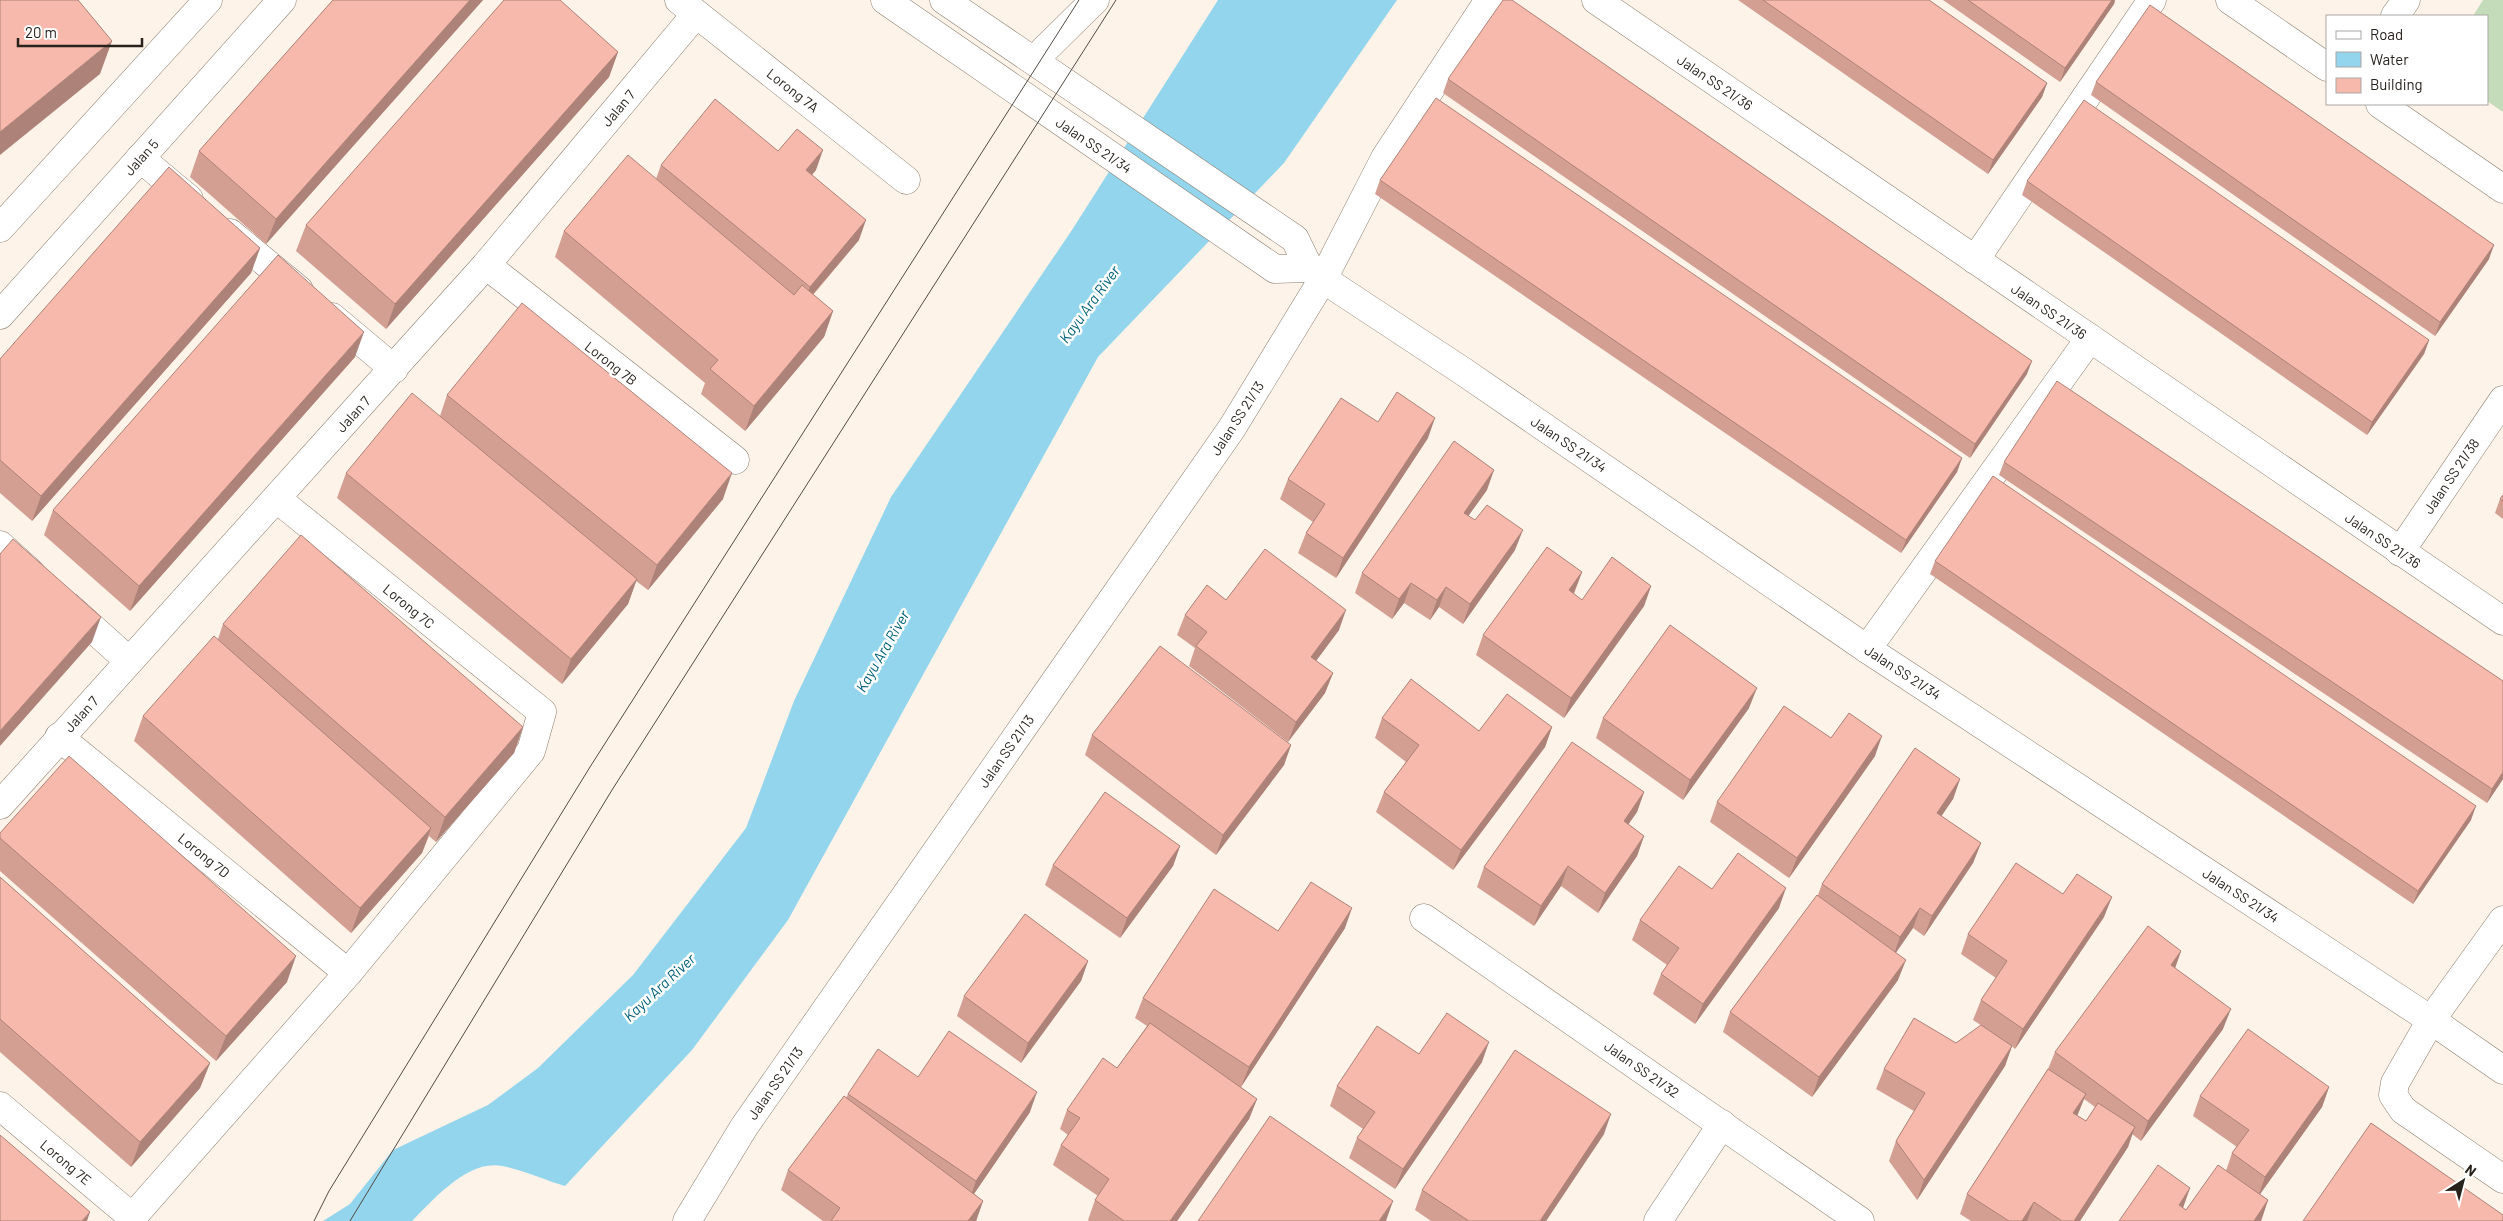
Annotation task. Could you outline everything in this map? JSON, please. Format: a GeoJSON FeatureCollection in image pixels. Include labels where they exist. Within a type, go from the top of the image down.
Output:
{"type":"FeatureCollection","features":[{"type":"Feature","properties":{"kind":"street"},"geometry":{"type":"LineString","coordinates":[[0,228],[208,0]]}},
{"type":"Feature","properties":{"kind":"street","name":"Jalan 5"},"geometry":{"type":"LineString","coordinates":[[0,315],[282,0]]}},
{"type":"Feature","properties":{"kind":"street","name":"Jalan SS 21/34"},"geometry":{"type":"LineString","coordinates":[[885,0],[1275,269],[1316,273],[1464,372],[1867,649],[2431,1020],[2503,1070]]}},
{"type":"Feature","properties":{"kind":"street"},"geometry":{"type":"LineString","coordinates":[[944,0],[1296,238],[1316,273]]}},
{"type":"Feature","properties":{"kind":"street"},"geometry":{"type":"LineString","coordinates":[[1034,60],[1095,0]]}},
{"type":"Feature","properties":{"kind":"street","name":"Jalan SS 21/13"},"geometry":{"type":"LineString","coordinates":[[687,1221],[744,1128],[1232,428],[1316,273],[1385,158],[1489,0]]}},
{"type":"Feature","properties":{"kind":"street","name":"Jalan SS 21/36"},"geometry":{"type":"LineString","coordinates":[[1596,0],[2400,552],[2503,620]]}},
{"type":"Feature","properties":{"kind":"street"},"geometry":{"type":"LineString","coordinates":[[1975,260],[2152,0]]}},
{"type":"Feature","properties":{"kind":"street"},"geometry":{"type":"LineString","coordinates":[[2230,0],[2326,66]]}},
{"type":"Feature","properties":{"kind":"street"},"geometry":{"type":"LineString","coordinates":[[2395,15],[2406,0]]}},
{"type":"Feature","properties":{"kind":"street","name":"Lorong 7A"},"geometry":{"type":"LineString","coordinates":[[688,7],[906,180]]}},
{"type":"Feature","properties":{"kind":"street","name":"Jalan 7"},"geometry":{"type":"LineString","coordinates":[[0,805],[59,737],[277,499],[486,266],[688,7]]}},
{"type":"Feature","properties":{"kind":"street"},"geometry":{"type":"LineString","coordinates":[[2381,105],[2503,189]]}},
{"type":"Feature","properties":{"kind":"street"},"geometry":{"type":"LineString","coordinates":[[140,158],[394,369]]}},
{"type":"Feature","properties":{"kind":"street","name":"Lorong 7B"},"geometry":{"type":"LineString","coordinates":[[486,266],[735,460]]}},
{"type":"Feature","properties":{"kind":"street"},"geometry":{"type":"LineString","coordinates":[[1867,649],[2090,338]]}},
{"type":"Feature","properties":{"kind":"street","name":"Jalan SS 21/38"},"geometry":{"type":"LineString","coordinates":[[2400,552],[2503,400]]}},
{"type":"Feature","properties":{"kind":"street","name":"Lorong 7C"},"geometry":{"type":"LineString","coordinates":[[277,499],[542,712],[531,751],[348,973]]}},
{"type":"Feature","properties":{"kind":"street"},"geometry":{"type":"LineString","coordinates":[[0,545],[129,661]]}},
{"type":"Feature","properties":{"kind":"street","name":"Lorong 7D"},"geometry":{"type":"LineString","coordinates":[[59,737],[348,973]]}},
{"type":"Feature","properties":{"kind":"street","name":"Jalan SS 21/32"},"geometry":{"type":"LineString","coordinates":[[1424,918],[1860,1221]]}},
{"type":"Feature","properties":{"kind":"street"},"geometry":{"type":"LineString","coordinates":[[2503,920],[2431,1020],[2395,1083],[2393,1095],[2403,1110],[2503,1179]]}},
{"type":"Feature","properties":{"kind":"street"},"geometry":{"type":"LineString","coordinates":[[130,1219],[348,973]]}},
{"type":"Feature","properties":{"kind":"street","name":"Lorong 7E"},"geometry":{"type":"LineString","coordinates":[[0,1106],[130,1219]]}},
{"type":"Feature","properties":{"kind":"street"},"geometry":{"type":"LineString","coordinates":[[1658,1221],[1722,1124]]}},
{"type":"Feature","properties":{"kind":"green space"},"geometry":{"type":"Polygon","coordinates":[[[2483,0],[2503,0],[2503,112],[2488,102],[2488,15],[2474,15],[2483,0]]]}},
{"type":"Feature","properties":{"kind":"water","name":"Kayu Ara River"},"geometry":{"type":"Polygon","coordinates":[[[1218,0],[1397,0],[1284,163],[1098,357],[788,920],[692,1050],[565,1186],[510,1168],[489,1165],[464,1175],[452,1183],[412,1221],[323,1221],[350,1204],[393,1150],[488,1105],[538,1068],[633,975],[746,828],[794,701],[891,497],[1072,230],[1218,0]]]}},
{"type":"Feature","properties":{"kind":"building"},"geometry":{"type":"Polygon","coordinates":[[[0,0],[78,0],[112,41],[0,132],[0,0]]]}},
{"type":"Feature","properties":{"kind":"building"},"geometry":{"type":"Polygon","coordinates":[[[333,0],[470,0],[276,219],[199,151],[333,0]]]}},
{"type":"Feature","properties":{"kind":"building"},"geometry":{"type":"Polygon","coordinates":[[[504,0],[560,0],[618,52],[395,304],[306,225],[504,0]]]}},
{"type":"Feature","properties":{"kind":"building"},"geometry":{"type":"Polygon","coordinates":[[[1503,0],[1512,0],[2032,361],[1975,444],[1448,79],[1503,0]]]}},
{"type":"Feature","properties":{"kind":"building"},"geometry":{"type":"Polygon","coordinates":[[[1763,0],[1929,0],[2047,83],[1993,160],[1763,0]]]}},
{"type":"Feature","properties":{"kind":"building"},"geometry":{"type":"Polygon","coordinates":[[[1968,0],[2112,0],[2065,68],[1968,0]]]}},
{"type":"Feature","properties":{"kind":"building"},"geometry":{"type":"Polygon","coordinates":[[[2150,5],[2494,245],[2440,322],[2096,82],[2150,5]]]}},
{"type":"Feature","properties":{"kind":"building"},"geometry":{"type":"Polygon","coordinates":[[[1436,98],[1962,458],[1906,540],[1380,180],[1436,98]]]}},
{"type":"Feature","properties":{"kind":"building"},"geometry":{"type":"Polygon","coordinates":[[[715,99],[778,151],[797,129],[823,150],[806,170],[866,220],[810,287],[661,165],[715,99]]]}},
{"type":"Feature","properties":{"kind":"building"},"geometry":{"type":"Polygon","coordinates":[[[2084,100],[2429,340],[2372,422],[2027,181],[2084,100]]]}},
{"type":"Feature","properties":{"kind":"building"},"geometry":{"type":"Polygon","coordinates":[[[628,155],[794,295],[802,285],[833,311],[754,406],[710,369],[718,360],[564,231],[628,155]]]}},
{"type":"Feature","properties":{"kind":"building"},"geometry":{"type":"Polygon","coordinates":[[[169,167],[260,248],[41,496],[0,460],[0,359],[169,167]]]}},
{"type":"Feature","properties":{"kind":"building"},"geometry":{"type":"Polygon","coordinates":[[[278,255],[364,332],[139,586],[53,510],[278,255]]]}},
{"type":"Feature","properties":{"kind":"building"},"geometry":{"type":"Polygon","coordinates":[[[522,303],[732,473],[657,565],[447,395],[522,303]]]}},
{"type":"Feature","properties":{"kind":"building"},"geometry":{"type":"Polygon","coordinates":[[[2057,381],[2503,681],[2503,772],[2492,789],[2004,462],[2057,381]]]}},
{"type":"Feature","properties":{"kind":"building"},"geometry":{"type":"Polygon","coordinates":[[[1397,392],[1435,418],[1343,558],[1306,533],[1325,504],[1288,479],[1341,398],[1378,422],[1397,392]]]}},
{"type":"Feature","properties":{"kind":"building"},"geometry":{"type":"Polygon","coordinates":[[[412,393],[637,579],[571,659],[346,473],[412,393]]]}},
{"type":"Feature","properties":{"kind":"building"},"geometry":{"type":"Polygon","coordinates":[[[1454,441],[1494,470],[1464,513],[1475,520],[1487,505],[1523,530],[1470,604],[1446,587],[1437,600],[1411,583],[1399,599],[1362,573],[1454,441]]]}},
{"type":"Feature","properties":{"kind":"building"},"geometry":{"type":"Polygon","coordinates":[[[1993,476],[2476,806],[2418,891],[1935,561],[1993,476]]]}},
{"type":"Feature","properties":{"kind":"building"},"geometry":{"type":"Polygon","coordinates":[[[301,535],[523,727],[445,817],[223,624],[301,535]]]}},
{"type":"Feature","properties":{"kind":"building"},"geometry":{"type":"Polygon","coordinates":[[[13,539],[101,617],[0,731],[0,554],[13,539]]]}},
{"type":"Feature","properties":{"kind":"building"},"geometry":{"type":"Polygon","coordinates":[[[1547,547],[1582,572],[1569,590],[1582,600],[1612,557],[1651,586],[1571,698],[1483,635],[1547,547]]]}},
{"type":"Feature","properties":{"kind":"building"},"geometry":{"type":"Polygon","coordinates":[[[1265,549],[1346,610],[1311,657],[1333,673],[1296,722],[1196,646],[1207,632],[1185,615],[1207,585],[1226,600],[1265,549]]]}},
{"type":"Feature","properties":{"kind":"building"},"geometry":{"type":"Polygon","coordinates":[[[1670,625],[1757,688],[1690,780],[1603,718],[1670,625]]]}},
{"type":"Feature","properties":{"kind":"building"},"geometry":{"type":"Polygon","coordinates":[[[214,636],[431,828],[360,908],[143,716],[214,636]]]}},
{"type":"Feature","properties":{"kind":"building"},"geometry":{"type":"Polygon","coordinates":[[[1160,646],[1291,745],[1223,835],[1092,735],[1160,646]]]}},
{"type":"Feature","properties":{"kind":"building"},"geometry":{"type":"Polygon","coordinates":[[[1411,679],[1479,731],[1507,694],[1552,727],[1461,850],[1384,792],[1419,745],[1382,718],[1411,679]]]}},
{"type":"Feature","properties":{"kind":"building"},"geometry":{"type":"Polygon","coordinates":[[[1784,706],[1831,738],[1849,713],[1882,736],[1797,858],[1717,802],[1784,706]]]}},
{"type":"Feature","properties":{"kind":"building"},"geometry":{"type":"Polygon","coordinates":[[[1572,742],[1644,792],[1624,821],[1644,836],[1605,893],[1568,866],[1541,906],[1484,867],[1572,742]]]}},
{"type":"Feature","properties":{"kind":"building"},"geometry":{"type":"Polygon","coordinates":[[[1915,748],[1960,779],[1937,813],[1981,843],[1932,916],[1920,908],[1900,937],[1822,884],[1915,748]]]}},
{"type":"Feature","properties":{"kind":"building"},"geometry":{"type":"Polygon","coordinates":[[[69,756],[296,956],[226,1036],[0,838],[0,833],[69,756]]]}},
{"type":"Feature","properties":{"kind":"building"},"geometry":{"type":"Polygon","coordinates":[[[1105,792],[1180,846],[1127,918],[1053,865],[1105,792]]]}},
{"type":"Feature","properties":{"kind":"building"},"geometry":{"type":"Polygon","coordinates":[[[1738,853],[1786,888],[1703,1004],[1661,974],[1679,948],[1640,920],[1679,866],[1712,889],[1738,853]]]}},
{"type":"Feature","properties":{"kind":"building"},"geometry":{"type":"Polygon","coordinates":[[[2016,863],[2063,894],[2077,874],[2112,897],[2023,1029],[1981,1000],[2007,961],[1968,934],[2016,863]]]}},
{"type":"Feature","properties":{"kind":"building"},"geometry":{"type":"Polygon","coordinates":[[[0,877],[210,1063],[140,1142],[0,1019],[0,877]]]}},
{"type":"Feature","properties":{"kind":"building"},"geometry":{"type":"Polygon","coordinates":[[[1311,882],[1352,908],[1249,1067],[1143,998],[1214,889],[1278,931],[1311,882]]]}},
{"type":"Feature","properties":{"kind":"building"},"geometry":{"type":"Polygon","coordinates":[[[1817,895],[1906,960],[1819,1077],[1730,1012],[1817,895]]]}},
{"type":"Feature","properties":{"kind":"building"},"geometry":{"type":"Polygon","coordinates":[[[1025,914],[1088,961],[1028,1043],[964,996],[1025,914]]]}},
{"type":"Feature","properties":{"kind":"building"},"geometry":{"type":"Polygon","coordinates":[[[2148,926],[2181,951],[2171,965],[2231,1009],[2148,1121],[2055,1052],[2148,926]]]}},
{"type":"Feature","properties":{"kind":"building"},"geometry":{"type":"Polygon","coordinates":[[[1447,1013],[1489,1042],[1403,1169],[1357,1138],[1375,1112],[1337,1086],[1377,1026],[1419,1054],[1447,1013]]]}},
{"type":"Feature","properties":{"kind":"building"},"geometry":{"type":"Polygon","coordinates":[[[1914,1018],[1956,1043],[1981,1025],[2012,1046],[1924,1180],[1896,1141],[1925,1093],[1884,1069],[1914,1018]]]}},
{"type":"Feature","properties":{"kind":"building"},"geometry":{"type":"Polygon","coordinates":[[[1150,1023],[1257,1099],[1170,1221],[1124,1221],[1095,1200],[1109,1179],[1061,1145],[1080,1118],[1067,1110],[1103,1058],[1117,1068],[1150,1023]]]}},
{"type":"Feature","properties":{"kind":"building"},"geometry":{"type":"Polygon","coordinates":[[[2248,1029],[2329,1087],[2265,1177],[2232,1153],[2249,1130],[2200,1096],[2248,1029]]]}},
{"type":"Feature","properties":{"kind":"building"},"geometry":{"type":"Polygon","coordinates":[[[949,1031],[1037,1092],[976,1181],[848,1094],[878,1049],[918,1077],[949,1031]]]}},
{"type":"Feature","properties":{"kind":"building"},"geometry":{"type":"Polygon","coordinates":[[[1515,1050],[1611,1114],[1540,1221],[1469,1221],[1422,1190],[1515,1050]]]}},
{"type":"Feature","properties":{"kind":"building"},"geometry":{"type":"Polygon","coordinates":[[[2048,1069],[2086,1094],[2073,1113],[2086,1121],[2098,1103],[2135,1127],[2074,1221],[2062,1221],[2034,1202],[2022,1221],[2009,1221],[1967,1194],[2048,1069]]]}},
{"type":"Feature","properties":{"kind":"building"},"geometry":{"type":"Polygon","coordinates":[[[844,1096],[983,1201],[968,1221],[831,1221],[840,1208],[788,1170],[844,1096]]]}},
{"type":"Feature","properties":{"kind":"building"},"geometry":{"type":"Polygon","coordinates":[[[1270,1116],[1393,1201],[1379,1221],[1198,1221],[1270,1116]]]}},
{"type":"Feature","properties":{"kind":"building"},"geometry":{"type":"Polygon","coordinates":[[[2371,1123],[2503,1215],[2503,1221],[2303,1221],[2371,1123]]]}},
{"type":"Feature","properties":{"kind":"building"},"geometry":{"type":"Polygon","coordinates":[[[0,1135],[90,1212],[82,1221],[0,1221],[0,1135]]]}},
{"type":"Feature","properties":{"kind":"building"},"geometry":{"type":"Polygon","coordinates":[[[2158,1165],[2190,1188],[2179,1205],[2186,1210],[2218,1165],[2268,1200],[2254,1221],[2119,1221],[2158,1165]]]}},
{"type":"Feature","properties":{"kind":"tram line"},"geometry":{"type":"LineString","coordinates":[[314,1221],[329,1191],[590,767],[1079,0]]}},
{"type":"Feature","properties":{"kind":"tram line"},"geometry":{"type":"LineString","coordinates":[[350,1221],[612,790],[1116,0]]}}]}
